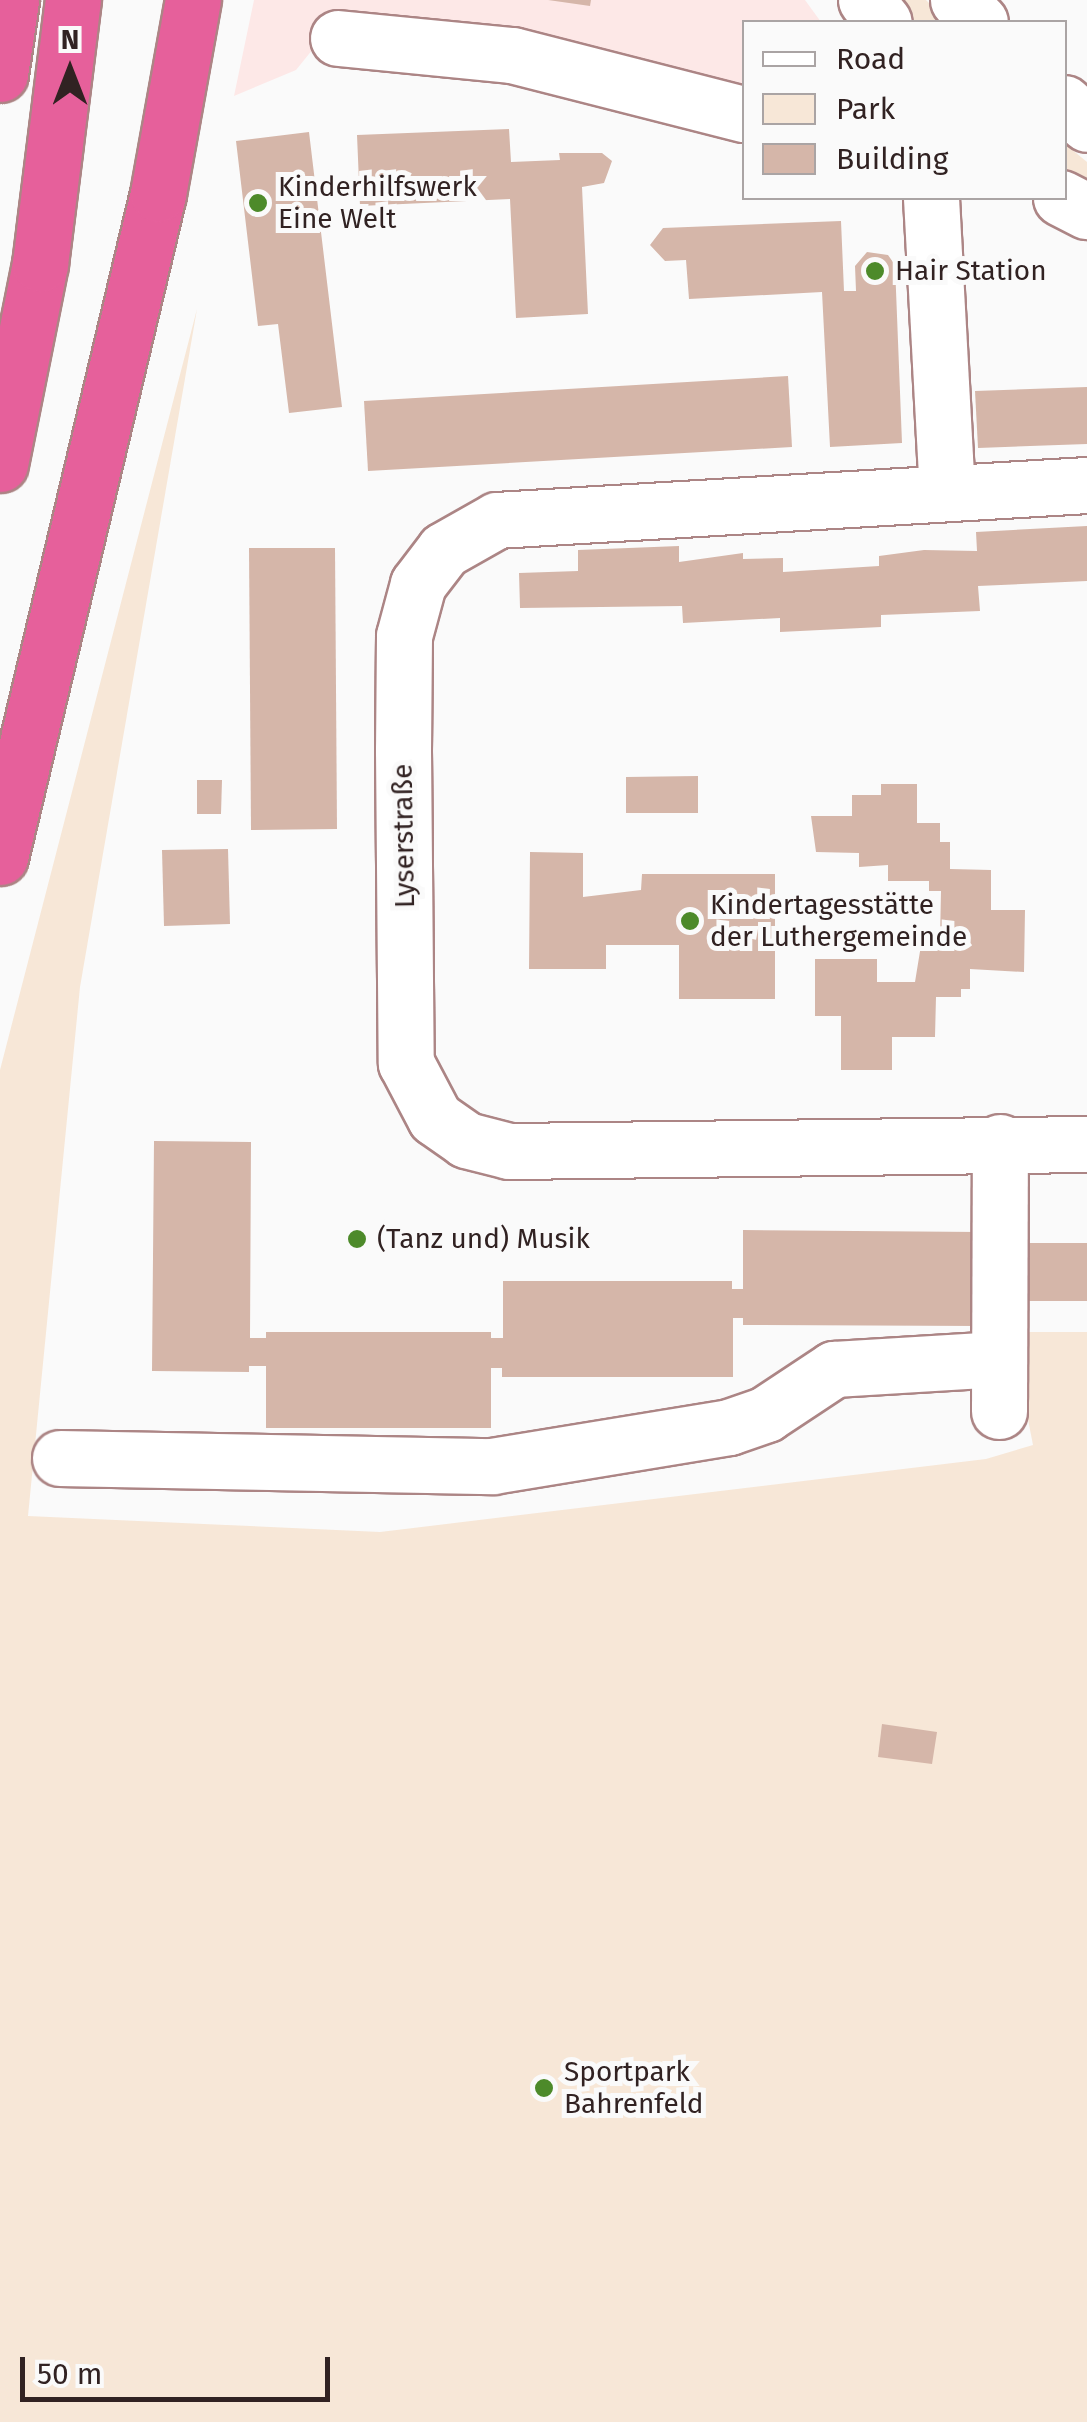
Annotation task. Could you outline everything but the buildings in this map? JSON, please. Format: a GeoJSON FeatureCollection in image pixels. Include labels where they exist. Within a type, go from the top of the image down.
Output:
{"type":"FeatureCollection","features":[{"type":"Feature","properties":{"kind":"highway"},"geometry":{"type":"LineString","coordinates":[[0,74],[11,0]]}},
{"type":"Feature","properties":{"kind":"highway"},"geometry":{"type":"LineString","coordinates":[[0,464],[40,264],[73,0]]}},
{"type":"Feature","properties":{"kind":"highway"},"geometry":{"type":"LineString","coordinates":[[0,857],[181,83],[193,0]]}},
{"type":"Feature","properties":{"kind":"highway"},"geometry":{"type":"LineString","coordinates":[[181,83],[218,0]]}},
{"type":"Feature","properties":{"kind":"street"},"geometry":{"type":"LineString","coordinates":[[866,0],[882,20]]}},
{"type":"Feature","properties":{"kind":"street"},"geometry":{"type":"LineString","coordinates":[[958,0],[978,20]]}},
{"type":"Feature","properties":{"kind":"street"},"geometry":{"type":"LineString","coordinates":[[338,38],[512,55],[742,113]]}},
{"type":"Feature","properties":{"kind":"street"},"geometry":{"type":"LineString","coordinates":[[1067,107],[1087,124]]}},
{"type":"Feature","properties":{"kind":"street"},"geometry":{"type":"LineString","coordinates":[[932,200],[947,491]]}},
{"type":"Feature","properties":{"kind":"street","name":"Lyserstraße"},"geometry":{"type":"LineString","coordinates":[[1087,485],[528,514],[497,520],[444,550],[418,584],[404,636],[406,1063],[435,1118],[466,1140],[509,1152],[1000,1142],[1087,1144]]}},
{"type":"Feature","properties":{"kind":"street"},"geometry":{"type":"LineString","coordinates":[[60,1458],[492,1466],[729,1427],[766,1414],[834,1369],[999,1385],[1000,1142]]}},
{"type":"Feature","properties":{"kind":"shaded area"},"geometry":{"type":"Polygon","coordinates":[[[254,0],[805,0],[820,20],[742,20],[742,99],[343,12],[296,70],[234,96],[254,0]]]}},
{"type":"Feature","properties":{"kind":"green space"},"geometry":{"type":"Polygon","coordinates":[[[893,0],[926,0],[946,20],[908,20],[893,0]]]}},
{"type":"Feature","properties":{"kind":"green space"},"geometry":{"type":"Polygon","coordinates":[[[1067,145],[1087,162],[1087,187],[1067,174],[1067,145]]]}},
{"type":"Feature","properties":{"kind":"green space","name":"Sportpark Bahrenfeld"},"geometry":{"type":"Polygon","coordinates":[[[197,309],[80,987],[28,1516],[380,1532],[986,1459],[1033,1445],[1024,1399],[1024,1332],[1087,1332],[1087,2422],[0,2422],[0,1070],[197,309]]]}},
{"type":"Feature","properties":{"kind":"place","name":"Kinderhilfswerk Eine Welt"},"geometry":{"type":"Point","coordinates":[258,203]}},
{"type":"Feature","properties":{"kind":"place","name":"Hair Station"},"geometry":{"type":"Point","coordinates":[875,271]}},
{"type":"Feature","properties":{"kind":"place","name":"Kindertagesstätte der Luthergemeinde"},"geometry":{"type":"Point","coordinates":[690,921]}},
{"type":"Feature","properties":{"kind":"place","name":"(Tanz und) Musik"},"geometry":{"type":"Point","coordinates":[357,1239]}},
{"type":"Feature","properties":{"kind":"place","name":"Sportpark Bahrenfeld"},"geometry":{"type":"Point","coordinates":[544,2088]}}]}
